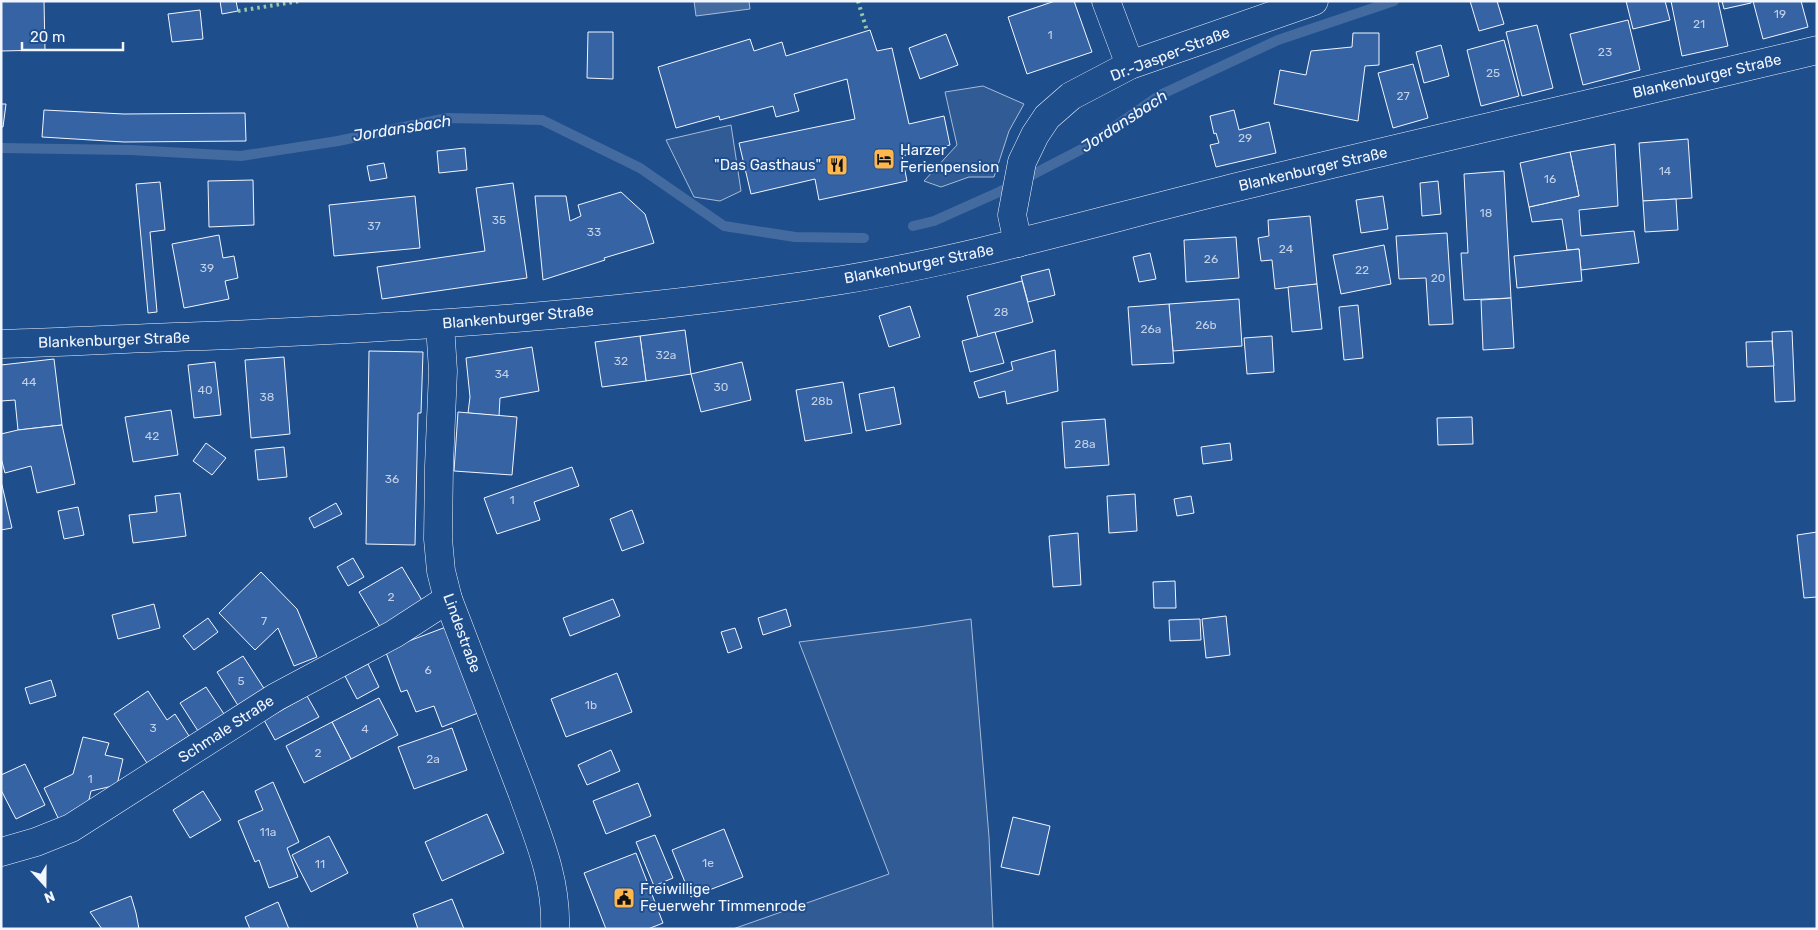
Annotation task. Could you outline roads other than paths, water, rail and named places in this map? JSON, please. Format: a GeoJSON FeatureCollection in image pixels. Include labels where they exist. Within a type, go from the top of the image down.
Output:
{"type":"FeatureCollection","features":[{"type":"Feature","properties":{"kind":"main road"},"geometry":{"type":"LineString","coordinates":[[1106,1],[1130,66]]}},
{"type":"Feature","properties":{"kind":"main road","name":"Dr.-Jasper-Straße"},"geometry":{"type":"LineString","coordinates":[[1018,244],[1012,216],[1022,162],[1035,135],[1047,117],[1071,96],[1130,66],[1314,1]]}},
{"type":"Feature","properties":{"kind":"main road","name":"Blankenburger Straße"},"geometry":{"type":"LineString","coordinates":[[1,344],[342,330],[440,324],[755,293],[906,269],[1018,244],[1222,191],[1817,50]]}},
{"type":"Feature","properties":{"kind":"main road","name":"Lindestraße"},"geometry":{"type":"LineString","coordinates":[[440,324],[443,371],[438,539],[441,571],[448,599],[547,862],[556,911],[555,929]]}},
{"type":"Feature","properties":{"kind":"main road","name":"Schmale Straße"},"geometry":{"type":"LineString","coordinates":[[1,852],[36,842],[71,828],[276,697],[394,634],[448,599]]}},
{"type":"Feature","properties":{"kind":"waterway","name":"Jordansbach"},"geometry":{"type":"LineString","coordinates":[[913,226],[934,221],[999,192],[1084,148],[1160,95],[1278,40],[1394,1]]}},
{"type":"Feature","properties":{"kind":"waterway","name":"Jordansbach"},"geometry":{"type":"LineString","coordinates":[[1,148],[130,150],[241,156],[338,141],[447,118],[542,120],[640,168],[724,226],[795,237],[864,238]]}},
{"type":"Feature","properties":{"kind":"place","name":"Harzer Ferienpension"},"geometry":{"type":"Point","coordinates":[884,159]}},
{"type":"Feature","properties":{"kind":"place","name":"\"Das Gasthaus\""},"geometry":{"type":"Point","coordinates":[837,165]}},
{"type":"Feature","properties":{"kind":"place","name":"Freiwillige Feuerwehr Timmenrode"},"geometry":{"type":"Point","coordinates":[624,898]}}]}
